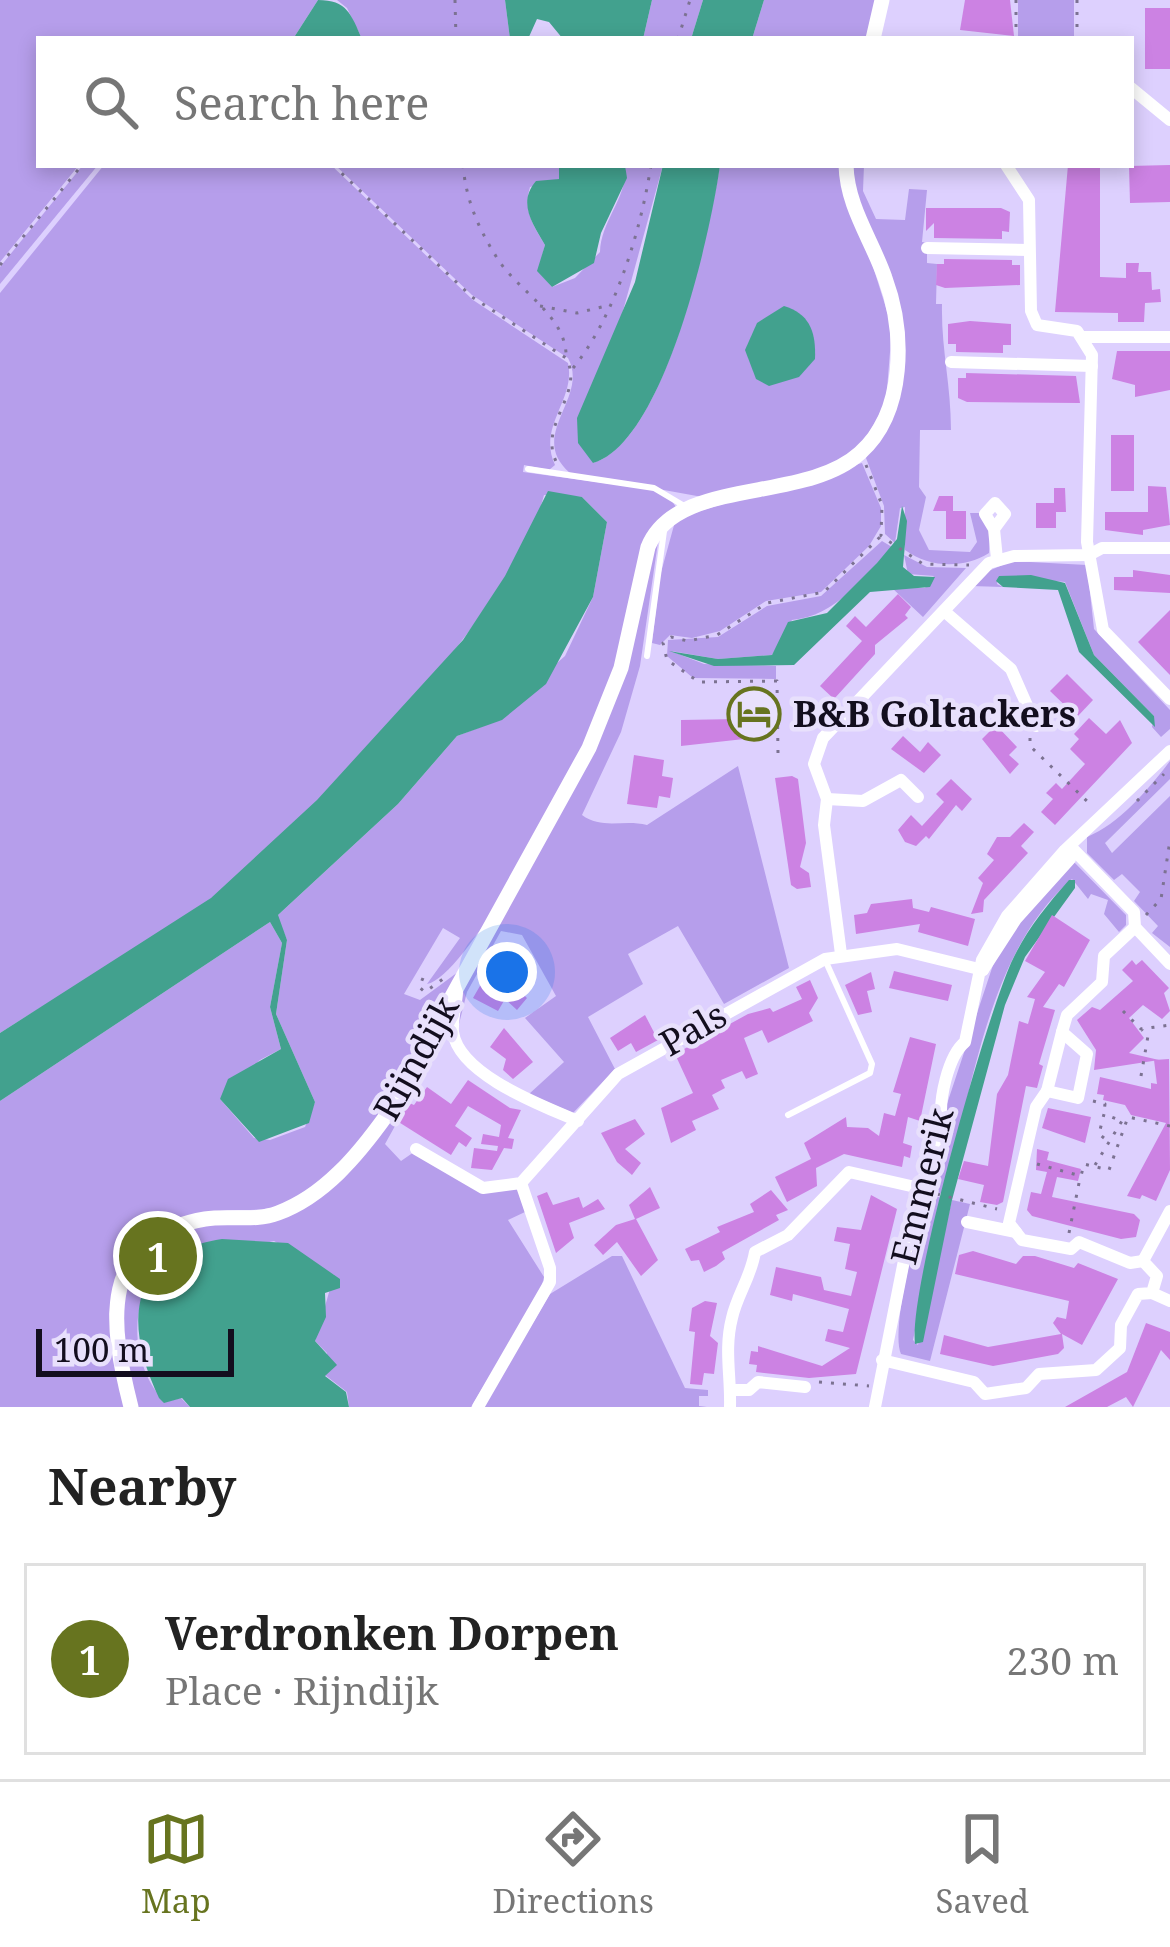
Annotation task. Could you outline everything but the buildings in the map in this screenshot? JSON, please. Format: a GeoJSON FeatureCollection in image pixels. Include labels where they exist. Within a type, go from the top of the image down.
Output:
{"type":"FeatureCollection","features":[{"type":"Feature","properties":{"kind":"street"},"geometry":{"type":"LineString","coordinates":[[874,36],[882,0]]}},
{"type":"Feature","properties":{"kind":"street"},"geometry":{"type":"LineString","coordinates":[[1134,90],[1170,119]]}},
{"type":"Feature","properties":{"kind":"street"},"geometry":{"type":"LineString","coordinates":[[666,521],[686,507],[817,478],[861,453],[888,414],[897,354],[893,306],[850,197],[846,168]]}},
{"type":"Feature","properties":{"kind":"street"},"geometry":{"type":"LineString","coordinates":[[1008,168],[1029,200],[1031,311],[1037,325],[1084,337],[1170,337]]}},
{"type":"Feature","properties":{"kind":"street"},"geometry":{"type":"LineString","coordinates":[[927,248],[1029,250]]}},
{"type":"Feature","properties":{"kind":"street"},"geometry":{"type":"LineString","coordinates":[[1084,337],[1092,366],[1089,555],[1103,630],[1170,699]]}},
{"type":"Feature","properties":{"kind":"street"},"geometry":{"type":"LineString","coordinates":[[951,362],[1092,366]]}},
{"type":"Feature","properties":{"kind":"street","name":"Rijndijk"},"geometry":{"type":"LineString","coordinates":[[131,1407],[114,1309],[121,1279],[134,1258],[180,1226],[214,1218],[272,1216],[331,1180],[386,1116],[599,727],[630,632],[648,548],[666,521]]}},
{"type":"Feature","properties":{"kind":"street"},"geometry":{"type":"LineString","coordinates":[[994,529],[997,559]]}},
{"type":"Feature","properties":{"kind":"street"},"geometry":{"type":"LineString","coordinates":[[841,954],[824,825],[827,799],[814,764],[817,746],[979,570],[997,559],[1089,555],[1102,548],[1170,548]]}},
{"type":"Feature","properties":{"kind":"street"},"geometry":{"type":"LineString","coordinates":[[944,611],[1011,669],[1036,725]]}},
{"type":"Feature","properties":{"kind":"street","name":"Emmerik"},"geometry":{"type":"LineString","coordinates":[[875,1407],[915,1204],[931,1194],[940,1110],[983,970],[1016,919],[1070,859],[1071,847],[1101,814],[1169,758]]}},
{"type":"Feature","properties":{"kind":"street"},"geometry":{"type":"LineString","coordinates":[[827,799],[863,801],[901,780],[918,797]]}},
{"type":"Feature","properties":{"kind":"street"},"geometry":{"type":"LineString","coordinates":[[1071,847],[1134,912],[1135,927],[1168,958]]}},
{"type":"Feature","properties":{"kind":"street"},"geometry":{"type":"LineString","coordinates":[[1135,927],[1104,956],[1102,982],[1066,1015],[1047,1091],[1036,1107],[1009,1223],[1022,1240],[1071,1250],[1078,1242],[1130,1263],[1143,1261]]}},
{"type":"Feature","properties":{"kind":"street","name":"Pals"},"geometry":{"type":"LineString","coordinates":[[521,1183],[618,1074],[825,959],[897,949],[983,970]]}},
{"type":"Feature","properties":{"kind":"street"},"geometry":{"type":"LineString","coordinates":[[455,987],[453,1034],[464,1055],[509,1089],[578,1121]]}},
{"type":"Feature","properties":{"kind":"street"},"geometry":{"type":"LineString","coordinates":[[1047,1091],[1078,1098],[1087,1054],[1062,1032]]}},
{"type":"Feature","properties":{"kind":"street"},"geometry":{"type":"LineString","coordinates":[[416,1149],[483,1188],[521,1183],[550,1268],[550,1282],[478,1407]]}},
{"type":"Feature","properties":{"kind":"street"},"geometry":{"type":"LineString","coordinates":[[730,1407],[726,1363],[732,1313],[750,1282],[755,1252],[788,1235],[849,1172],[931,1194]]}},
{"type":"Feature","properties":{"kind":"street"},"geometry":{"type":"LineString","coordinates":[[1143,1261],[1170,1211]]}},
{"type":"Feature","properties":{"kind":"street"},"geometry":{"type":"LineString","coordinates":[[968,1222],[1016,1232]]}},
{"type":"Feature","properties":{"kind":"street"},"geometry":{"type":"LineString","coordinates":[[1143,1261],[1157,1276],[1152,1293]]}},
{"type":"Feature","properties":{"kind":"street"},"geometry":{"type":"LineString","coordinates":[[882,1360],[974,1382],[983,1401],[1027,1388],[1039,1374],[1096,1370],[1120,1348],[1120,1325],[1138,1294],[1152,1293],[1170,1301]]}},
{"type":"Feature","properties":{"kind":"street"},"geometry":{"type":"LineString","coordinates":[[730,1390],[749,1390],[758,1382],[805,1387]]}},
{"type":"Feature","properties":{"kind":"lane"},"geometry":{"type":"LineString","coordinates":[[528,469],[654,488],[686,507]]}},
{"type":"Feature","properties":{"kind":"lane"},"geometry":{"type":"LineString","coordinates":[[647,656],[666,521]]}},
{"type":"Feature","properties":{"kind":"lane"},"geometry":{"type":"LineString","coordinates":[[788,1115],[871,1073],[872,1064],[825,959]]}},
{"type":"Feature","properties":{"kind":"path"},"geometry":{"type":"LineString","coordinates":[[455,0],[456,36]]}},
{"type":"Feature","properties":{"kind":"path"},"geometry":{"type":"LineString","coordinates":[[679,36],[690,0]]}},
{"type":"Feature","properties":{"kind":"path"},"geometry":{"type":"LineString","coordinates":[[1016,0],[1016,36]]}},
{"type":"Feature","properties":{"kind":"path"},"geometry":{"type":"LineString","coordinates":[[1077,0],[1077,36]]}},
{"type":"Feature","properties":{"kind":"path"},"geometry":{"type":"LineString","coordinates":[[0,265],[80,168]]}},
{"type":"Feature","properties":{"kind":"path"},"geometry":{"type":"LineString","coordinates":[[336,168],[472,297],[566,358]]}},
{"type":"Feature","properties":{"kind":"path"},"geometry":{"type":"LineString","coordinates":[[464,168],[475,221],[499,262],[565,339],[572,369]]}},
{"type":"Feature","properties":{"kind":"path"},"geometry":{"type":"LineString","coordinates":[[569,477],[553,456],[550,436],[572,369],[608,305],[641,221],[650,168]]}},
{"type":"Feature","properties":{"kind":"path"},"geometry":{"type":"LineString","coordinates":[[539,306],[577,314],[608,305]]}},
{"type":"Feature","properties":{"kind":"path"},"geometry":{"type":"LineString","coordinates":[[861,453],[882,505],[884,538]]}},
{"type":"Feature","properties":{"kind":"path"},"geometry":{"type":"LineString","coordinates":[[884,538],[927,565],[969,565],[979,570]]}},
{"type":"Feature","properties":{"kind":"path"},"geometry":{"type":"LineString","coordinates":[[778,753],[777,681],[693,680],[667,660],[663,643],[726,632],[767,603],[824,592],[884,538]]}},
{"type":"Feature","properties":{"kind":"path"},"geometry":{"type":"LineString","coordinates":[[1036,725],[1030,746],[1101,814]]}},
{"type":"Feature","properties":{"kind":"path"},"geometry":{"type":"LineString","coordinates":[[1130,808],[1163,777],[1169,758]]}},
{"type":"Feature","properties":{"kind":"path"},"geometry":{"type":"LineString","coordinates":[[1135,927],[1161,899],[1170,840]]}},
{"type":"Feature","properties":{"kind":"path"},"geometry":{"type":"LineString","coordinates":[[423,978],[419,987],[425,992],[468,963]]}},
{"type":"Feature","properties":{"kind":"path"},"geometry":{"type":"LineString","coordinates":[[1123,1011],[1148,1036]]}},
{"type":"Feature","properties":{"kind":"path"},"geometry":{"type":"LineString","coordinates":[[1141,1029],[1170,1025]]}},
{"type":"Feature","properties":{"kind":"path"},"geometry":{"type":"LineString","coordinates":[[1142,1076],[1149,1028]]}},
{"type":"Feature","properties":{"kind":"path"},"geometry":{"type":"LineString","coordinates":[[1078,1098],[1105,1104],[1099,1134],[1106,1139],[1115,1138],[1121,1121],[1128,1117],[1170,1126]]}},
{"type":"Feature","properties":{"kind":"path"},"geometry":{"type":"LineString","coordinates":[[1104,1114],[1121,1121]]}},
{"type":"Feature","properties":{"kind":"path"},"geometry":{"type":"LineString","coordinates":[[1071,1250],[1069,1233],[1084,1164],[1109,1170],[1128,1117]]}},
{"type":"Feature","properties":{"kind":"path"},"geometry":{"type":"LineString","coordinates":[[1094,1166],[1106,1139]]}},
{"type":"Feature","properties":{"kind":"path"},"geometry":{"type":"LineString","coordinates":[[1024,1160],[1081,1176]]}},
{"type":"Feature","properties":{"kind":"path"},"geometry":{"type":"LineString","coordinates":[[938,1181],[931,1194],[1012,1212]]}},
{"type":"Feature","properties":{"kind":"path"},"geometry":{"type":"LineString","coordinates":[[805,1387],[837,1380],[877,1387]]}},
{"type":"Feature","properties":{"kind":"shaded area"},"geometry":{"type":"Polygon","coordinates":[[[0,0],[318,0],[295,36],[36,36],[36,168],[77,168],[0,262],[0,0]]]}},
{"type":"Feature","properties":{"kind":"shaded area"},"geometry":{"type":"Polygon","coordinates":[[[318,0],[347,10],[361,36],[295,36],[318,0]]]}},
{"type":"Feature","properties":{"kind":"shaded area"},"geometry":{"type":"Polygon","coordinates":[[[337,0],[505,0],[510,36],[361,36],[347,8],[337,0]]]}},
{"type":"Feature","properties":{"kind":"shaded area"},"geometry":{"type":"Polygon","coordinates":[[[505,0],[652,0],[644,36],[561,36],[549,22],[537,19],[529,36],[510,36],[505,0]]]}},
{"type":"Feature","properties":{"kind":"shaded area"},"geometry":{"type":"Polygon","coordinates":[[[652,0],[703,0],[692,36],[644,36],[652,0]]]}},
{"type":"Feature","properties":{"kind":"shaded area"},"geometry":{"type":"Polygon","coordinates":[[[703,0],[764,0],[753,36],[692,36],[703,0]]]}},
{"type":"Feature","properties":{"kind":"shaded area"},"geometry":{"type":"Polygon","coordinates":[[[764,0],[877,0],[868,36],[753,36],[764,0]]]}},
{"type":"Feature","properties":{"kind":"shaded area"},"geometry":{"type":"Polygon","coordinates":[[[1018,0],[1074,0],[1074,36],[1018,36],[1018,0]]]}},
{"type":"Feature","properties":{"kind":"shaded area"},"geometry":{"type":"Polygon","coordinates":[[[81,168],[96,168],[0,284],[0,267],[81,168]]]}},
{"type":"Feature","properties":{"kind":"shaded area"},"geometry":{"type":"Polygon","coordinates":[[[102,168],[334,168],[473,300],[568,363],[567,389],[551,438],[555,465],[549,470],[524,465],[523,472],[648,489],[667,494],[676,507],[663,518],[602,709],[540,831],[467,948],[445,973],[427,984],[460,938],[443,928],[404,994],[420,1000],[458,972],[369,1131],[320,1182],[290,1201],[197,1217],[121,1267],[109,1314],[128,1407],[0,1407],[0,1101],[270,922],[282,943],[270,1007],[281,1049],[260,1060],[220,1099],[254,1138],[270,1140],[305,1127],[315,1102],[276,1014],[287,940],[277,916],[398,804],[457,736],[486,725],[565,656],[593,597],[607,522],[582,497],[544,495],[525,543],[493,598],[451,655],[402,714],[298,822],[184,918],[0,1033],[0,293],[102,168]]]}},
{"type":"Feature","properties":{"kind":"shaded area"},"geometry":{"type":"Polygon","coordinates":[[[338,168],[559,168],[559,179],[530,187],[528,196],[530,218],[545,245],[538,271],[552,287],[575,278],[600,252],[625,168],[662,168],[618,329],[593,463],[619,447],[642,417],[662,377],[694,284],[719,168],[842,168],[892,327],[886,402],[862,445],[820,472],[708,498],[570,473],[554,445],[571,388],[568,358],[472,295],[338,168]]]}},
{"type":"Feature","properties":{"kind":"shaded area"},"geometry":{"type":"Polygon","coordinates":[[[559,168],[625,168],[627,178],[601,233],[594,263],[552,287],[537,271],[545,245],[527,205],[536,181],[559,179],[559,168]]]}},
{"type":"Feature","properties":{"kind":"shaded area"},"geometry":{"type":"Polygon","coordinates":[[[662,168],[719,168],[695,284],[662,378],[642,418],[618,447],[593,463],[578,443],[577,418],[635,282],[662,168]]]}},
{"type":"Feature","properties":{"kind":"shaded area"},"geometry":{"type":"Polygon","coordinates":[[[850,168],[864,168],[863,191],[876,219],[905,220],[909,189],[927,190],[922,242],[927,243],[927,263],[937,264],[936,304],[942,304],[951,430],[920,430],[919,487],[926,497],[919,530],[929,550],[970,552],[977,542],[970,513],[980,513],[990,531],[989,553],[968,562],[936,563],[905,550],[905,507],[900,508],[895,543],[885,534],[884,506],[866,458],[890,388],[897,315],[850,168]]]}},
{"type":"Feature","properties":{"kind":"shaded area"},"geometry":{"type":"Polygon","coordinates":[[[784,306],[810,326],[815,359],[799,377],[769,386],[756,379],[745,350],[757,323],[784,306]]]}},
{"type":"Feature","properties":{"kind":"shaded area"},"geometry":{"type":"Polygon","coordinates":[[[862,463],[881,508],[881,526],[869,546],[821,592],[766,601],[720,631],[692,638],[670,635],[660,645],[652,643],[660,576],[676,518],[862,463]]]}},
{"type":"Feature","properties":{"kind":"shaded area"},"geometry":{"type":"Polygon","coordinates":[[[548,491],[582,497],[607,522],[593,597],[546,684],[502,720],[457,736],[398,804],[278,915],[287,940],[276,1014],[315,1102],[309,1123],[259,1142],[220,1099],[228,1079],[281,1049],[270,1007],[282,943],[270,922],[0,1101],[0,1033],[211,898],[317,800],[463,640],[505,576],[548,491]]]}},
{"type":"Feature","properties":{"kind":"shaded area"},"geometry":{"type":"Polygon","coordinates":[[[902,506],[907,521],[903,567],[914,576],[935,577],[930,587],[870,592],[794,665],[714,666],[669,651],[718,659],[772,655],[788,622],[827,613],[877,563],[897,539],[902,506]]]}},
{"type":"Feature","properties":{"kind":"shaded area"},"geometry":{"type":"Polygon","coordinates":[[[882,541],[892,547],[859,583],[822,611],[792,620],[772,655],[718,659],[671,651],[704,664],[776,666],[776,679],[693,678],[667,656],[668,640],[718,637],[767,606],[821,596],[882,541]]]}},
{"type":"Feature","properties":{"kind":"shaded area"},"geometry":{"type":"Polygon","coordinates":[[[658,542],[640,666],[621,732],[582,815],[597,822],[647,825],[738,766],[789,968],[724,1004],[678,926],[628,954],[643,984],[588,1017],[615,1069],[573,1113],[529,1094],[564,1062],[525,1018],[556,996],[522,935],[501,931],[467,992],[458,1028],[461,989],[581,773],[651,548],[658,542]]]}},
{"type":"Feature","properties":{"kind":"shaded area"},"geometry":{"type":"Polygon","coordinates":[[[904,555],[927,567],[966,568],[923,617],[892,588],[925,588],[934,576],[908,574],[904,555]]]}},
{"type":"Feature","properties":{"kind":"shaded area"},"geometry":{"type":"Polygon","coordinates":[[[1012,561],[1087,565],[1094,629],[1170,710],[1170,729],[1161,737],[1152,727],[1154,716],[1094,655],[1065,582],[999,576],[997,584],[1003,587],[971,586],[986,572],[1012,561]]]}},
{"type":"Feature","properties":{"kind":"shaded area"},"geometry":{"type":"Polygon","coordinates":[[[1031,575],[1065,583],[1094,655],[1154,716],[1155,727],[1079,652],[1058,590],[1003,587],[996,581],[999,576],[1031,575]]]}},
{"type":"Feature","properties":{"kind":"shaded area"},"geometry":{"type":"Polygon","coordinates":[[[1170,761],[1170,779],[1105,843],[1112,853],[1170,796],[1170,947],[1152,933],[1158,926],[1134,901],[1140,892],[1122,874],[1114,880],[1087,853],[1087,837],[1122,815],[1170,761]]]}},
{"type":"Feature","properties":{"kind":"shaded area"},"geometry":{"type":"Polygon","coordinates":[[[1072,860],[1126,915],[1126,925],[1119,932],[1104,914],[1108,900],[1091,894],[1088,899],[1072,879],[1043,909],[1002,984],[974,1069],[944,1194],[936,1192],[933,1178],[950,1118],[945,1110],[994,962],[1009,936],[1072,860]]]}},
{"type":"Feature","properties":{"kind":"shaded area"},"geometry":{"type":"Polygon","coordinates":[[[1069,880],[1075,880],[1075,888],[1025,957],[1005,1005],[952,1200],[923,1342],[915,1344],[935,1215],[999,994],[1023,941],[1069,880]]]}},
{"type":"Feature","properties":{"kind":"shaded area"},"geometry":{"type":"Polygon","coordinates":[[[453,996],[450,1027],[385,1144],[401,1161],[414,1152],[482,1192],[517,1187],[525,1212],[508,1220],[544,1277],[540,1293],[471,1407],[349,1407],[347,1392],[325,1375],[327,1353],[315,1341],[334,1275],[274,1241],[160,1267],[142,1298],[137,1335],[140,1354],[165,1402],[181,1398],[190,1407],[135,1407],[125,1370],[121,1290],[143,1253],[188,1227],[266,1221],[345,1172],[453,996]]]}},
{"type":"Feature","properties":{"kind":"shaded area"},"geometry":{"type":"Polygon","coordinates":[[[935,1196],[942,1198],[913,1340],[918,1345],[952,1200],[970,1204],[930,1361],[901,1354],[899,1322],[913,1248],[935,1196]]]}},
{"type":"Feature","properties":{"kind":"shaded area"},"geometry":{"type":"Polygon","coordinates":[[[222,1239],[288,1243],[340,1279],[340,1288],[325,1293],[326,1317],[315,1341],[337,1365],[325,1376],[346,1392],[349,1407],[190,1407],[182,1398],[164,1403],[159,1398],[141,1344],[141,1297],[167,1260],[190,1247],[222,1239]]]}},
{"type":"Feature","properties":{"kind":"shaded area"},"geometry":{"type":"Polygon","coordinates":[[[612,1256],[622,1256],[685,1388],[708,1390],[708,1396],[699,1396],[699,1406],[707,1407],[483,1407],[550,1294],[612,1256]]]}},
{"type":"Feature","properties":{"kind":"place","name":"B&B Goltackers"},"geometry":{"type":"Point","coordinates":[754,714]}},
{"type":"Feature","properties":{"kind":"place","name":"Verdronken Dorpen"},"geometry":{"type":"Point","coordinates":[158,1256]}}]}
